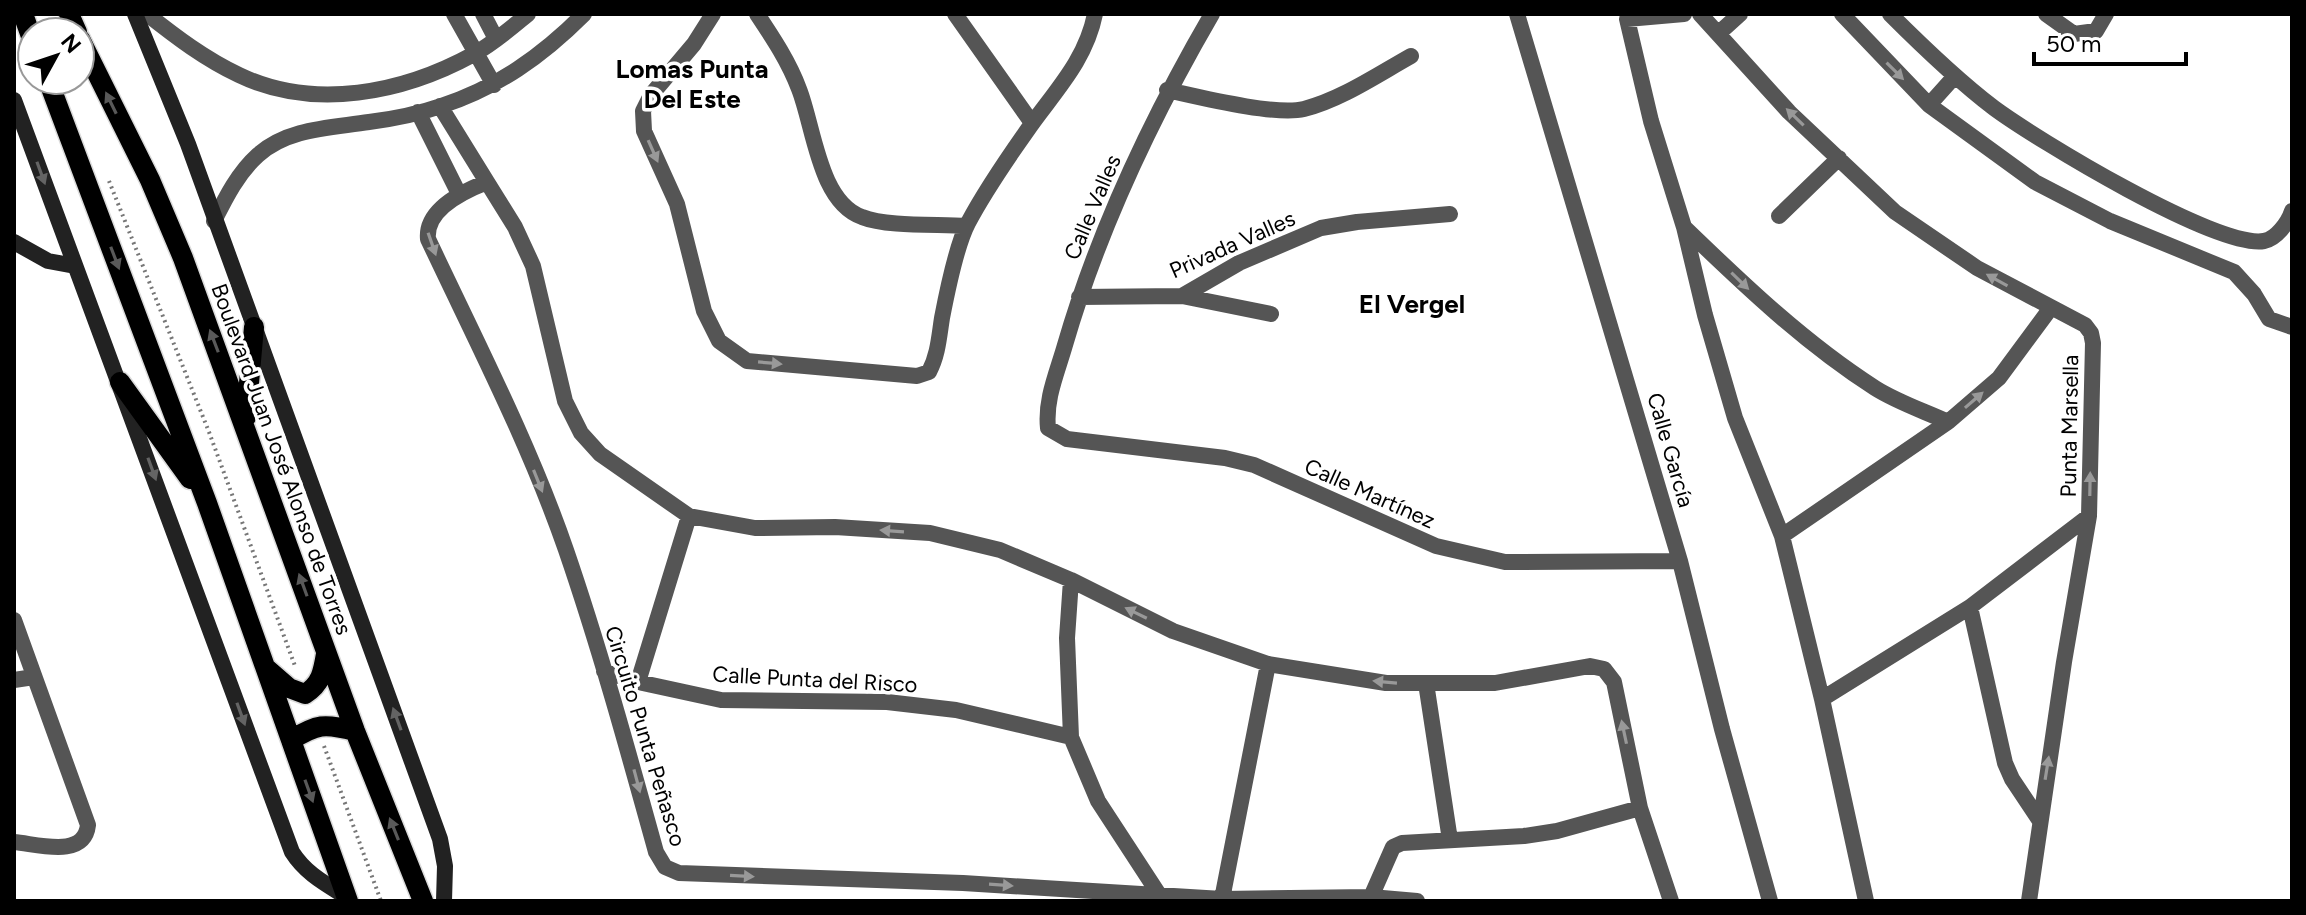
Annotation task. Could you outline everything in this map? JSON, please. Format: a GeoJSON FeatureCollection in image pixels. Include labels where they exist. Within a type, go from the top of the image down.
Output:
{"type":"FeatureCollection","features":[{"type":"Feature","properties":{"kind":"main road","name":"Boulevard Juan José Alonso de Torres"},"geometry":{"type":"LineString","coordinates":[[96,71],[150,180],[183,258],[355,731],[423,901]]}},
{"type":"Feature","properties":{"kind":"main road"},"geometry":{"type":"LineString","coordinates":[[54,96],[207,503],[348,899]]}},
{"type":"Feature","properties":{"kind":"main road"},"geometry":{"type":"LineString","coordinates":[[245,425],[254,327]]}},
{"type":"Feature","properties":{"kind":"main road"},"geometry":{"type":"LineString","coordinates":[[120,382],[207,503]]}},
{"type":"Feature","properties":{"kind":"main road"},"geometry":{"type":"LineString","coordinates":[[263,665],[289,688],[305,694],[315,688],[321,679],[326,651]]}},
{"type":"Feature","properties":{"kind":"main road"},"geometry":{"type":"LineString","coordinates":[[291,740],[316,725],[355,731]]}},
{"type":"Feature","properties":{"kind":"street"},"geometry":{"type":"LineString","coordinates":[[135,14],[188,144],[440,839],[445,866],[444,901]]}},
{"type":"Feature","properties":{"kind":"street"},"geometry":{"type":"LineString","coordinates":[[147,14],[194,51],[241,76],[285,91],[328,96],[381,90],[420,79],[475,53],[528,14]]}},
{"type":"Feature","properties":{"kind":"street"},"geometry":{"type":"LineString","coordinates":[[454,14],[494,85]]}},
{"type":"Feature","properties":{"kind":"street"},"geometry":{"type":"LineString","coordinates":[[483,14],[496,39]]}},
{"type":"Feature","properties":{"kind":"street"},"geometry":{"type":"LineString","coordinates":[[214,221],[242,172],[259,153],[278,141],[299,133],[418,112],[494,85],[552,45],[584,14]]}},
{"type":"Feature","properties":{"kind":"street"},"geometry":{"type":"LineString","coordinates":[[713,14],[694,44],[651,95],[643,111],[644,131],[677,204],[704,311],[719,341],[747,361],[917,376],[929,372],[935,361],[946,296],[966,226],[1032,123],[1076,63],[1091,36],[1095,14]]}},
{"type":"Feature","properties":{"kind":"street"},"geometry":{"type":"LineString","coordinates":[[757,14],[799,88],[834,196],[847,210],[876,221],[966,226]]}},
{"type":"Feature","properties":{"kind":"street"},"geometry":{"type":"LineString","coordinates":[[955,14],[1032,123]]}},
{"type":"Feature","properties":{"kind":"street","name":"Calle Valles"},"geometry":{"type":"LineString","coordinates":[[1048,428],[1046,408],[1079,297],[1118,198],[1167,90],[1212,14]]}},
{"type":"Feature","properties":{"kind":"street","name":"Calle García"},"geometry":{"type":"LineString","coordinates":[[1517,14],[1680,561],[1770,901]]}},
{"type":"Feature","properties":{"kind":"street"},"geometry":{"type":"LineString","coordinates":[[1684,14],[1626,17],[1651,121],[1684,227],[1705,315],[1735,418],[1782,536],[1822,699],[1866,901]]}},
{"type":"Feature","properties":{"kind":"street","name":"Punta Marsella"},"geometry":{"type":"LineString","coordinates":[[1700,14],[1789,112],[1895,212],[1977,268],[2085,325],[2091,333],[2089,516],[2029,901]]}},
{"type":"Feature","properties":{"kind":"street"},"geometry":{"type":"LineString","coordinates":[[1719,33],[1740,14]]}},
{"type":"Feature","properties":{"kind":"street"},"geometry":{"type":"LineString","coordinates":[[1842,14],[1929,105],[2035,182],[2110,221],[2234,272],[2254,294],[2269,319],[2292,327]]}},
{"type":"Feature","properties":{"kind":"street"},"geometry":{"type":"LineString","coordinates":[[1890,14],[1955,76],[1995,108],[2056,149],[2130,191],[2244,241],[2266,241],[2279,232],[2292,211]]}},
{"type":"Feature","properties":{"kind":"street"},"geometry":{"type":"LineString","coordinates":[[2046,14],[2074,34],[2096,31],[2106,14]]}},
{"type":"Feature","properties":{"kind":"street"},"geometry":{"type":"LineString","coordinates":[[1167,90],[1253,107],[1301,110],[1345,93],[1411,56]]}},
{"type":"Feature","properties":{"kind":"street"},"geometry":{"type":"LineString","coordinates":[[1929,105],[1955,76]]}},
{"type":"Feature","properties":{"kind":"street"},"geometry":{"type":"LineString","coordinates":[[14,100],[292,852],[312,876],[348,899]]}},
{"type":"Feature","properties":{"kind":"street"},"geometry":{"type":"LineString","coordinates":[[440,106],[515,227],[533,266],[565,401],[581,433],[600,454],[689,516],[755,528],[835,527],[930,533],[1000,550],[1071,580],[1173,631],[1268,664],[1386,683],[1495,683],[1590,666],[1604,669],[1614,682],[1640,808],[1671,901]]}},
{"type":"Feature","properties":{"kind":"street"},"geometry":{"type":"LineString","coordinates":[[418,112],[459,194]]}},
{"type":"Feature","properties":{"kind":"street"},"geometry":{"type":"LineString","coordinates":[[1779,216],[1839,158]]}},
{"type":"Feature","properties":{"kind":"street","name":"Circuito Punta Peñasco"},"geometry":{"type":"LineString","coordinates":[[487,182],[459,194],[432,219],[427,230],[428,239],[517,429],[565,548],[656,852],[665,867],[679,873],[963,883],[1222,899],[1371,897],[1417,901]]}},
{"type":"Feature","properties":{"kind":"street","name":"Privada Valles"},"geometry":{"type":"LineString","coordinates":[[1079,297],[1182,296],[1239,263],[1321,228],[1450,214]]}},
{"type":"Feature","properties":{"kind":"street"},"geometry":{"type":"LineString","coordinates":[[1684,227],[1757,298],[1824,352],[1878,390],[1948,422]]}},
{"type":"Feature","properties":{"kind":"street"},"geometry":{"type":"LineString","coordinates":[[14,242],[48,261],[75,266]]}},
{"type":"Feature","properties":{"kind":"street"},"geometry":{"type":"LineString","coordinates":[[1182,296],[1271,314]]}},
{"type":"Feature","properties":{"kind":"street"},"geometry":{"type":"LineString","coordinates":[[1782,536],[1948,422],[1999,378],[2050,309]]}},
{"type":"Feature","properties":{"kind":"street","name":"Calle Martínez"},"geometry":{"type":"LineString","coordinates":[[1048,428],[1067,439],[1225,458],[1254,465],[1436,546],[1505,562],[1680,561]]}},
{"type":"Feature","properties":{"kind":"street","name":"Circuito Punta Peñasco"},"geometry":{"type":"LineString","coordinates":[[638,682],[689,516]]}},
{"type":"Feature","properties":{"kind":"street"},"geometry":{"type":"LineString","coordinates":[[1822,699],[1970,607],[2089,516]]}},
{"type":"Feature","properties":{"kind":"street"},"geometry":{"type":"LineString","coordinates":[[1071,580],[1067,638],[1071,737],[1098,801],[1160,896]]}},
{"type":"Feature","properties":{"kind":"street"},"geometry":{"type":"LineString","coordinates":[[1970,607],[2005,763],[2040,821]]}},
{"type":"Feature","properties":{"kind":"street"},"geometry":{"type":"LineString","coordinates":[[14,620],[88,825],[84,839],[64,847],[14,842]]}},
{"type":"Feature","properties":{"kind":"street"},"geometry":{"type":"LineString","coordinates":[[1222,899],[1268,664]]}},
{"type":"Feature","properties":{"kind":"street","name":"Calle Punta del Risco"},"geometry":{"type":"LineString","coordinates":[[604,671],[638,682],[721,700],[887,702],[956,710],[1071,737]]}},
{"type":"Feature","properties":{"kind":"street"},"geometry":{"type":"LineString","coordinates":[[14,680],[34,677]]}},
{"type":"Feature","properties":{"kind":"street"},"geometry":{"type":"LineString","coordinates":[[1426,683],[1450,840]]}},
{"type":"Feature","properties":{"kind":"street"},"geometry":{"type":"LineString","coordinates":[[1371,897],[1393,847],[1402,843],[1524,836],[1557,831],[1640,808]]}},
{"type":"Feature","properties":{"kind":"path"},"geometry":{"type":"LineString","coordinates":[[104,168],[209,432],[305,694]]}},
{"type":"Feature","properties":{"kind":"path"},"geometry":{"type":"LineString","coordinates":[[316,725],[381,901]]}},
{"type":"Feature","properties":{"kind":"district","name":"Lomas Punta Del Este"},"geometry":{"type":"Point","coordinates":[692,84]}},
{"type":"Feature","properties":{"kind":"district","name":"El Vergel"},"geometry":{"type":"Point","coordinates":[1412,304]}}]}
